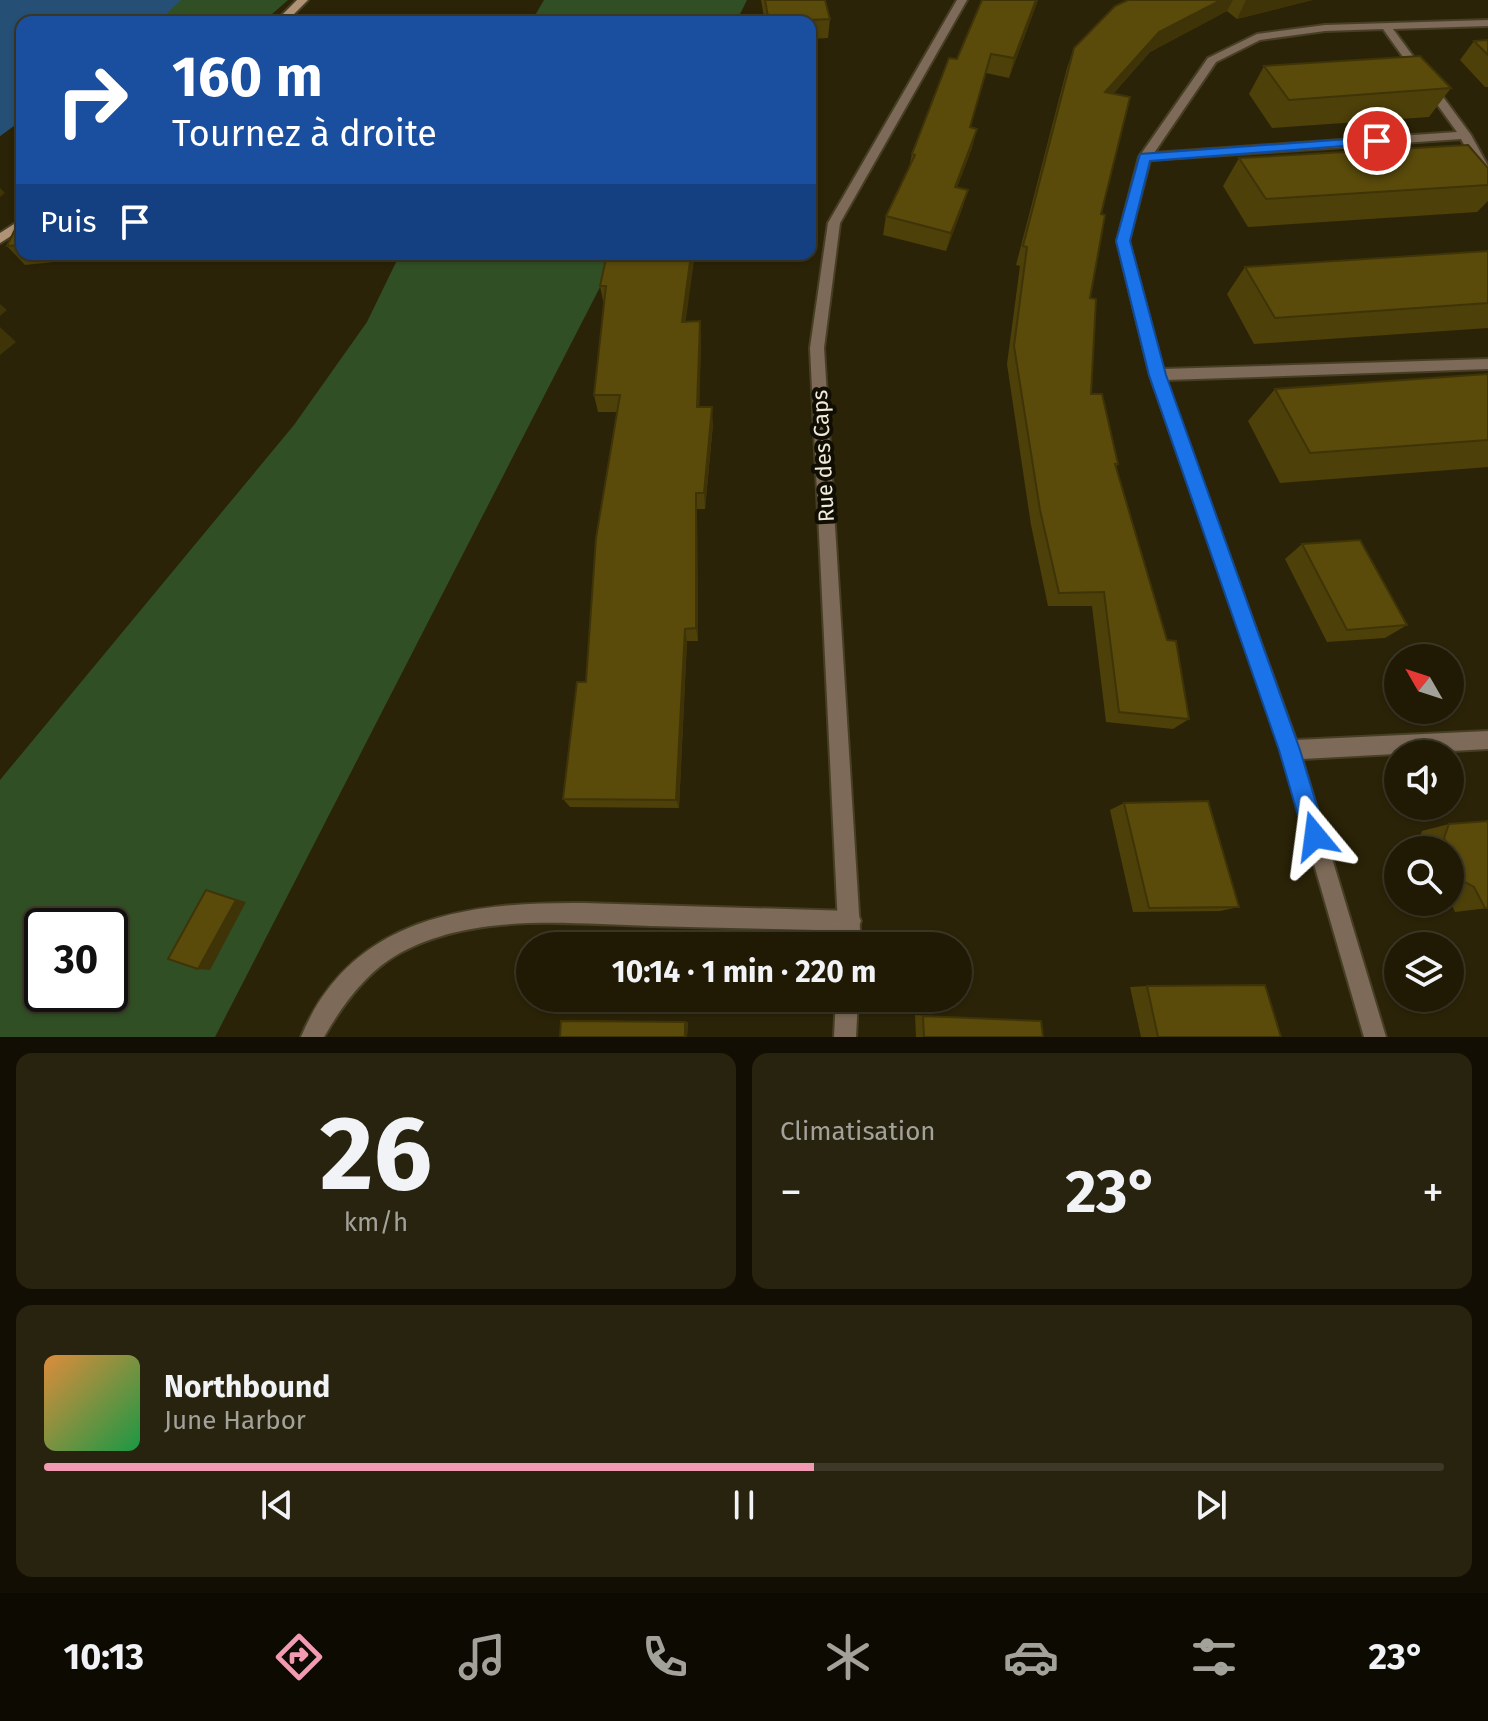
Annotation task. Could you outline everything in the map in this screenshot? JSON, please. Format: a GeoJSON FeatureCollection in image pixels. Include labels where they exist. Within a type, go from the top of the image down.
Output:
{"type":"FeatureCollection","features":[{"type":"Feature","properties":{"kind":"street"},"geometry":{"type":"LineString","coordinates":[[286,16],[303,0]]}},
{"type":"Feature","properties":{"kind":"street","name":"Rue des Caps"},"geometry":{"type":"LineString","coordinates":[[851,932],[817,348],[834,223],[962,0]]}},
{"type":"Feature","properties":{"kind":"street"},"geometry":{"type":"LineString","coordinates":[[1375,1037],[1290,750],[1157,375],[1123,241],[1145,157],[1212,60],[1257,37],[1385,25],[1488,23]]}},
{"type":"Feature","properties":{"kind":"street"},"geometry":{"type":"LineString","coordinates":[[1385,25],[1465,135],[1488,177]]}},
{"type":"Feature","properties":{"kind":"street"},"geometry":{"type":"LineString","coordinates":[[1145,157],[1465,135]]}},
{"type":"Feature","properties":{"kind":"street"},"geometry":{"type":"LineString","coordinates":[[1157,375],[1488,364]]}},
{"type":"Feature","properties":{"kind":"street"},"geometry":{"type":"LineString","coordinates":[[1290,750],[1488,740]]}},
{"type":"Feature","properties":{"kind":"street"},"geometry":{"type":"LineString","coordinates":[[312,1037],[329,1005],[365,966],[395,944],[456,921],[498,914],[557,913],[851,921]]}},
{"type":"Feature","properties":{"kind":"street"},"geometry":{"type":"LineString","coordinates":[[845,1037],[846,1012]]}},
{"type":"Feature","properties":{"kind":"green space"},"geometry":{"type":"Polygon","coordinates":[[[0,0],[288,0],[270,16],[16,16],[16,124],[0,136],[0,0]]]}},
{"type":"Feature","properties":{"kind":"green space"},"geometry":{"type":"Polygon","coordinates":[[[544,0],[747,0],[739,16],[535,16],[544,0]]]}},
{"type":"Feature","properties":{"kind":"green space"},"geometry":{"type":"Polygon","coordinates":[[[397,260],[614,260],[215,1037],[0,1037],[0,780],[294,425],[367,322],[397,260]]]}},
{"type":"Feature","properties":{"kind":"water"},"geometry":{"type":"Polygon","coordinates":[[[0,0],[181,0],[164,16],[16,16],[16,124],[0,136],[0,0]]]}},
{"type":"Feature","properties":{"kind":"building"},"geometry":{"type":"Polygon","coordinates":[[[765,0],[825,0],[830,19],[816,20],[816,16],[768,16],[765,0]]]}},
{"type":"Feature","properties":{"kind":"building"},"geometry":{"type":"Polygon","coordinates":[[[982,0],[1036,0],[1014,58],[991,54],[970,127],[977,129],[955,187],[968,190],[951,233],[886,216],[915,155],[912,154],[949,58],[957,59],[982,0]]]}},
{"type":"Feature","properties":{"kind":"building"},"geometry":{"type":"Polygon","coordinates":[[[1128,0],[1221,0],[1159,32],[1105,92],[1130,97],[1101,214],[1105,215],[1090,298],[1096,299],[1091,394],[1102,394],[1118,464],[1115,464],[1167,640],[1176,641],[1189,719],[1119,712],[1104,592],[1059,593],[1040,510],[1014,346],[1027,247],[1023,246],[1074,48],[1115,6],[1128,0]]]}},
{"type":"Feature","properties":{"kind":"building"},"geometry":{"type":"Polygon","coordinates":[[[1488,40],[1488,55],[1474,41],[1488,40]]]}},
{"type":"Feature","properties":{"kind":"building"},"geometry":{"type":"Polygon","coordinates":[[[1420,56],[1451,88],[1289,100],[1264,66],[1420,56]]]}},
{"type":"Feature","properties":{"kind":"building"},"geometry":{"type":"Polygon","coordinates":[[[1468,145],[1488,168],[1488,185],[1266,199],[1239,158],[1468,145]]]}},
{"type":"Feature","properties":{"kind":"building"},"geometry":{"type":"Polygon","coordinates":[[[16,227],[16,245],[7,246],[16,227]]]}},
{"type":"Feature","properties":{"kind":"building"},"geometry":{"type":"Polygon","coordinates":[[[1488,251],[1488,303],[1275,318],[1245,267],[1488,251]]]}},
{"type":"Feature","properties":{"kind":"building"},"geometry":{"type":"Polygon","coordinates":[[[606,260],[690,260],[682,322],[700,321],[697,407],[712,407],[704,493],[696,493],[696,628],[685,629],[676,800],[563,799],[577,682],[586,682],[596,538],[620,395],[594,395],[606,286],[600,286],[606,260]]]}},
{"type":"Feature","properties":{"kind":"building"},"geometry":{"type":"Polygon","coordinates":[[[1488,374],[1488,440],[1310,453],[1275,389],[1488,374]]]}},
{"type":"Feature","properties":{"kind":"building"},"geometry":{"type":"Polygon","coordinates":[[[1360,540],[1407,625],[1347,630],[1302,544],[1360,540]]]}},
{"type":"Feature","properties":{"kind":"building"},"geometry":{"type":"Polygon","coordinates":[[[1208,801],[1239,907],[1149,908],[1124,803],[1208,801]]]}},
{"type":"Feature","properties":{"kind":"building"},"geometry":{"type":"Polygon","coordinates":[[[1488,821],[1488,908],[1485,908],[1474,887],[1464,880],[1464,836],[1445,836],[1449,824],[1488,821]]]}},
{"type":"Feature","properties":{"kind":"building"},"geometry":{"type":"Polygon","coordinates":[[[206,890],[236,900],[198,969],[168,959],[206,890]]]}},
{"type":"Feature","properties":{"kind":"building"},"geometry":{"type":"Polygon","coordinates":[[[1265,985],[1281,1037],[1158,1037],[1147,986],[1265,985]]]}},
{"type":"Feature","properties":{"kind":"building"},"geometry":{"type":"Polygon","coordinates":[[[923,1016],[1041,1021],[1043,1037],[924,1037],[923,1016]]]}},
{"type":"Feature","properties":{"kind":"building"},"geometry":{"type":"Polygon","coordinates":[[[561,1021],[685,1022],[685,1037],[560,1037],[561,1021]]]}},
{"type":"Feature","properties":{"kind":"route"},"geometry":{"type":"LineString","coordinates":[[1315,836],[1290,750],[1157,375],[1123,241],[1145,157],[1377,141]]}}]}
